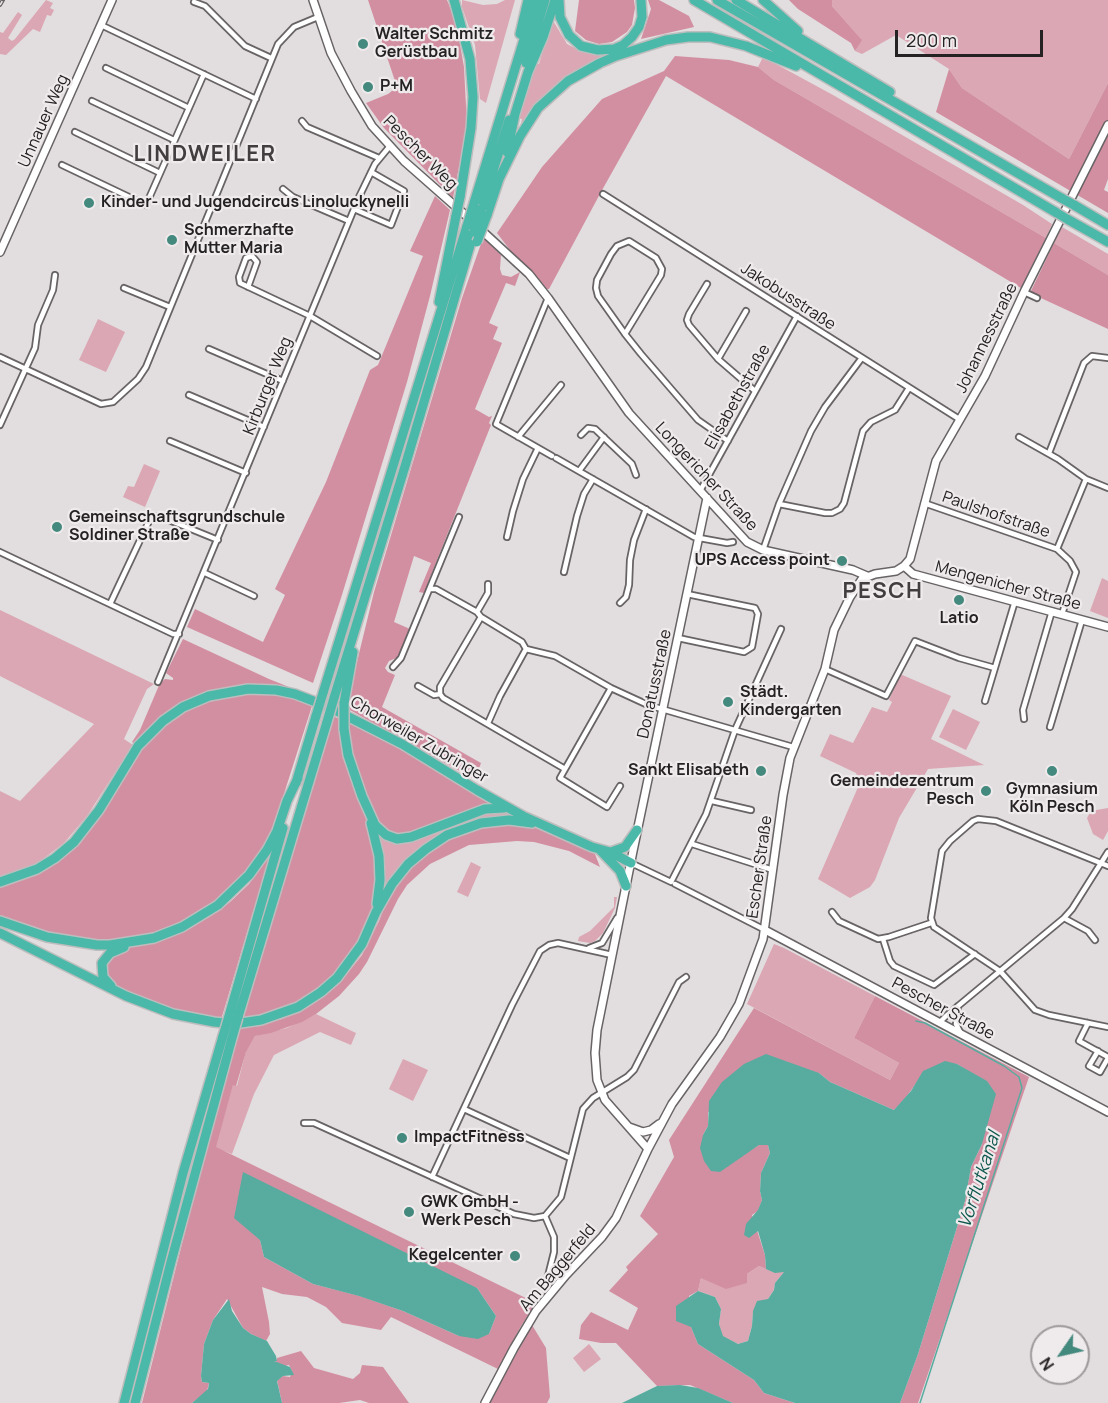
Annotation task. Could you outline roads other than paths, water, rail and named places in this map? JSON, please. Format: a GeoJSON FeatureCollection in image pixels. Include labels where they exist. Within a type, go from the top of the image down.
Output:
{"type":"FeatureCollection","features":[{"type":"Feature","properties":{"kind":"highway"},"geometry":{"type":"LineString","coordinates":[[430,344],[460,197],[471,128],[473,97],[470,59],[454,0]]}},
{"type":"Feature","properties":{"kind":"highway"},"geometry":{"type":"LineString","coordinates":[[458,290],[466,276],[477,242],[481,209],[528,0]]}},
{"type":"Feature","properties":{"kind":"highway"},"geometry":{"type":"LineString","coordinates":[[511,81],[536,0]]}},
{"type":"Feature","properties":{"kind":"highway"},"geometry":{"type":"LineString","coordinates":[[481,209],[545,0]]}},
{"type":"Feature","properties":{"kind":"highway"},"geometry":{"type":"LineString","coordinates":[[497,183],[528,72],[557,0]]}},
{"type":"Feature","properties":{"kind":"highway"},"geometry":{"type":"LineString","coordinates":[[557,0],[560,17],[569,35],[582,46],[598,51],[614,49],[632,37],[642,17],[641,0]]}},
{"type":"Feature","properties":{"kind":"highway"},"geometry":{"type":"LineString","coordinates":[[694,0],[1108,242]]}},
{"type":"Feature","properties":{"kind":"highway"},"geometry":{"type":"LineString","coordinates":[[717,0],[1108,225]]}},
{"type":"Feature","properties":{"kind":"highway"},"geometry":{"type":"LineString","coordinates":[[736,0],[972,142],[975,147]]}},
{"type":"Feature","properties":{"kind":"highway"},"geometry":{"type":"LineString","coordinates":[[762,0],[793,28],[836,59]]}},
{"type":"Feature","properties":{"kind":"highway"},"geometry":{"type":"LineString","coordinates":[[135,1403],[227,1037],[298,778],[430,344],[471,229],[481,209],[497,183],[520,136],[538,108],[553,93],[600,63],[666,40],[710,37],[729,40],[818,74]]}},
{"type":"Feature","properties":{"kind":"highway"},"geometry":{"type":"LineString","coordinates":[[233,1016],[327,722],[458,290],[471,229]]}},
{"type":"Feature","properties":{"kind":"highway"},"geometry":{"type":"LineString","coordinates":[[363,600],[344,703],[344,729],[348,755],[375,833],[379,856],[380,889],[376,912]]}},
{"type":"Feature","properties":{"kind":"highway","name":"Chorweiler Zubringer"},"geometry":{"type":"LineString","coordinates":[[0,882],[37,869],[65,850],[92,820],[132,755],[150,733],[183,708],[220,692],[260,688],[296,694],[314,701],[402,744],[540,824],[600,850],[610,852],[631,863]]}},
{"type":"Feature","properties":{"kind":"highway"},"geometry":{"type":"LineString","coordinates":[[126,996],[105,980],[102,974],[102,963],[112,951],[173,931],[218,906],[249,875],[267,850],[298,778]]}},
{"type":"Feature","properties":{"kind":"highway"},"geometry":{"type":"LineString","coordinates":[[362,796],[377,828],[397,839],[417,835],[490,808],[510,808]]}},
{"type":"Feature","properties":{"kind":"highway","name":"Chorweiler Zubringer"},"geometry":{"type":"LineString","coordinates":[[0,933],[126,996],[173,1014],[201,1021],[234,1024],[273,1017],[306,1002],[337,978],[362,944],[389,888],[405,867],[421,852],[447,835],[468,826],[509,820],[540,824]]}},
{"type":"Feature","properties":{"kind":"highway"},"geometry":{"type":"LineString","coordinates":[[610,852],[625,847],[637,830]]}},
{"type":"Feature","properties":{"kind":"highway"},"geometry":{"type":"LineString","coordinates":[[600,850],[622,864],[631,863]]}},
{"type":"Feature","properties":{"kind":"highway"},"geometry":{"type":"LineString","coordinates":[[600,850],[620,871],[626,886]]}},
{"type":"Feature","properties":{"kind":"highway"},"geometry":{"type":"LineString","coordinates":[[0,921],[47,937],[97,945],[140,940]]}},
{"type":"Feature","properties":{"kind":"highway"},"geometry":{"type":"LineString","coordinates":[[124,1403],[183,1173],[227,1037]]}},
{"type":"Feature","properties":{"kind":"street","name":"Unnauer Weg"},"geometry":{"type":"LineString","coordinates":[[0,252],[112,0]]}},
{"type":"Feature","properties":{"kind":"street","name":"Pescher Weg"},"geometry":{"type":"LineString","coordinates":[[313,0],[331,52],[351,92],[372,126],[390,147],[529,273],[548,298]]}},
{"type":"Feature","properties":{"kind":"street"},"geometry":{"type":"LineString","coordinates":[[194,2],[205,6],[245,46],[271,58]]}},
{"type":"Feature","properties":{"kind":"street"},"geometry":{"type":"LineString","coordinates":[[0,357],[101,404],[113,402],[138,379],[146,367],[271,58],[278,44],[289,31],[299,24],[318,17]]}},
{"type":"Feature","properties":{"kind":"street"},"geometry":{"type":"LineString","coordinates":[[101,25],[256,99]]}},
{"type":"Feature","properties":{"kind":"street"},"geometry":{"type":"LineString","coordinates":[[106,68],[189,108]]}},
{"type":"Feature","properties":{"kind":"street"},"geometry":{"type":"LineString","coordinates":[[62,165],[146,205],[204,74]]}},
{"type":"Feature","properties":{"kind":"street"},"geometry":{"type":"LineString","coordinates":[[92,101],[174,140]]}},
{"type":"Feature","properties":{"kind":"street"},"geometry":{"type":"LineString","coordinates":[[302,122],[307,127],[379,158]]}},
{"type":"Feature","properties":{"kind":"street","name":"Johannesstraße"},"geometry":{"type":"LineString","coordinates":[[904,566],[911,556],[936,461],[959,419],[975,396],[1024,292],[1108,125]]}},
{"type":"Feature","properties":{"kind":"street"},"geometry":{"type":"LineString","coordinates":[[75,132],[160,173]]}},
{"type":"Feature","properties":{"kind":"street","name":"Kirburger Weg"},"geometry":{"type":"LineString","coordinates":[[158,682],[370,172],[390,147]]}},
{"type":"Feature","properties":{"kind":"street"},"geometry":{"type":"LineString","coordinates":[[354,209],[391,225],[404,191],[370,172]]}},
{"type":"Feature","properties":{"kind":"street"},"geometry":{"type":"LineString","coordinates":[[283,189],[293,197],[349,221]]}},
{"type":"Feature","properties":{"kind":"street","name":"Jakobusstraße"},"geometry":{"type":"LineString","coordinates":[[603,194],[959,419]]}},
{"type":"Feature","properties":{"kind":"street"},"geometry":{"type":"LineString","coordinates":[[625,334],[661,275],[662,269],[656,258],[629,242],[622,242],[614,250],[596,285],[598,296],[625,334],[698,420],[728,441]]}},
{"type":"Feature","properties":{"kind":"street"},"geometry":{"type":"LineString","coordinates":[[248,287],[257,262],[252,256],[246,258],[238,279],[240,283],[248,287],[310,316],[377,356]]}},
{"type":"Feature","properties":{"kind":"street"},"geometry":{"type":"LineString","coordinates":[[0,425],[34,348],[38,325],[55,276]]}},
{"type":"Feature","properties":{"kind":"street"},"geometry":{"type":"LineString","coordinates":[[707,284],[687,320],[697,336],[718,359],[755,391]]}},
{"type":"Feature","properties":{"kind":"street"},"geometry":{"type":"LineString","coordinates":[[124,288],[170,307]]}},
{"type":"Feature","properties":{"kind":"street"},"geometry":{"type":"LineString","coordinates":[[1024,292],[1037,298]]}},
{"type":"Feature","properties":{"kind":"street"},"geometry":{"type":"LineString","coordinates":[[548,298],[496,424],[699,538],[733,542]]}},
{"type":"Feature","properties":{"kind":"street","name":"Longericher Straße"},"geometry":{"type":"LineString","coordinates":[[548,298],[629,413],[747,542],[763,550],[867,576],[896,571],[904,566]]}},
{"type":"Feature","properties":{"kind":"street"},"geometry":{"type":"LineString","coordinates":[[718,359],[746,311]]}},
{"type":"Feature","properties":{"kind":"street","name":"Elisabethstraße"},"geometry":{"type":"LineString","coordinates":[[700,490],[797,316]]}},
{"type":"Feature","properties":{"kind":"street"},"geometry":{"type":"LineString","coordinates":[[209,349],[283,381]]}},
{"type":"Feature","properties":{"kind":"street"},"geometry":{"type":"LineString","coordinates":[[1049,453],[1084,363],[1092,356],[1108,358]]}},
{"type":"Feature","properties":{"kind":"street"},"geometry":{"type":"LineString","coordinates":[[763,550],[779,504],[811,431],[825,407],[861,358]]}},
{"type":"Feature","properties":{"kind":"street"},"geometry":{"type":"LineString","coordinates":[[518,437],[561,385]]}},
{"type":"Feature","properties":{"kind":"street"},"geometry":{"type":"LineString","coordinates":[[779,504],[825,513],[832,513],[840,509],[844,503],[863,432],[871,422],[895,410],[909,388]]}},
{"type":"Feature","properties":{"kind":"street"},"geometry":{"type":"LineString","coordinates":[[189,395],[264,427]]}},
{"type":"Feature","properties":{"kind":"street"},"geometry":{"type":"LineString","coordinates":[[581,435],[588,428],[595,429],[632,464],[636,474]]}},
{"type":"Feature","properties":{"kind":"street"},"geometry":{"type":"LineString","coordinates":[[579,471],[604,437]]}},
{"type":"Feature","properties":{"kind":"street"},"geometry":{"type":"LineString","coordinates":[[1019,437],[1049,453],[1086,479],[1108,488]]}},
{"type":"Feature","properties":{"kind":"street"},"geometry":{"type":"LineString","coordinates":[[170,441],[246,473]]}},
{"type":"Feature","properties":{"kind":"street"},"geometry":{"type":"LineString","coordinates":[[507,537],[523,479],[538,448]]}},
{"type":"Feature","properties":{"kind":"street"},"geometry":{"type":"LineString","coordinates":[[564,572],[577,516],[587,488],[593,479]]}},
{"type":"Feature","properties":{"kind":"street"},"geometry":{"type":"LineString","coordinates":[[1057,549],[1086,479]]}},
{"type":"Feature","properties":{"kind":"street","name":"Donatusstraße"},"geometry":{"type":"LineString","coordinates":[[648,1149],[609,1106],[602,1094],[595,1070],[595,1053],[637,830],[707,498]]}},
{"type":"Feature","properties":{"kind":"street","name":"Paulshofstraße"},"geometry":{"type":"LineString","coordinates":[[924,503],[991,524],[1057,549],[1070,561],[1076,572],[1062,614]]}},
{"type":"Feature","properties":{"kind":"street"},"geometry":{"type":"LineString","coordinates":[[620,603],[626,597],[634,540],[646,509]]}},
{"type":"Feature","properties":{"kind":"street"},"geometry":{"type":"LineString","coordinates":[[110,604],[150,519],[159,516],[218,540]]}},
{"type":"Feature","properties":{"kind":"street"},"geometry":{"type":"LineString","coordinates":[[393,667],[401,658],[459,517]]}},
{"type":"Feature","properties":{"kind":"street"},"geometry":{"type":"LineString","coordinates":[[0,552],[173,634],[179,634]]}},
{"type":"Feature","properties":{"kind":"street","name":"Mengenicher Straße"},"geometry":{"type":"LineString","coordinates":[[904,566],[913,574],[1108,627]]}},
{"type":"Feature","properties":{"kind":"street"},"geometry":{"type":"LineString","coordinates":[[205,573],[254,597]]}},
{"type":"Feature","properties":{"kind":"street","name":"Escher Straße"},"geometry":{"type":"LineString","coordinates":[[648,1149],[672,1104],[735,1013],[754,968],[765,930],[783,795],[793,747],[825,669],[834,630],[853,591],[867,576]]}},
{"type":"Feature","properties":{"kind":"street"},"geometry":{"type":"LineString","coordinates":[[477,612],[488,593],[488,584]]}},
{"type":"Feature","properties":{"kind":"street"},"geometry":{"type":"LineString","coordinates":[[430,589],[436,589],[477,612],[481,617],[522,642],[526,649],[555,656],[638,701],[793,747]]}},
{"type":"Feature","properties":{"kind":"street"},"geometry":{"type":"LineString","coordinates":[[678,638],[744,652],[749,651],[752,647],[758,614],[755,608],[687,594]]}},
{"type":"Feature","properties":{"kind":"street"},"geometry":{"type":"LineString","coordinates":[[985,701],[1015,601]]}},
{"type":"Feature","properties":{"kind":"street"},"geometry":{"type":"LineString","coordinates":[[1024,719],[1023,710],[1052,611]]}},
{"type":"Feature","properties":{"kind":"street"},"geometry":{"type":"LineString","coordinates":[[481,617],[440,687],[440,694],[443,698],[565,769]]}},
{"type":"Feature","properties":{"kind":"street"},"geometry":{"type":"LineString","coordinates":[[1050,727],[1082,620]]}},
{"type":"Feature","properties":{"kind":"street"},"geometry":{"type":"LineString","coordinates":[[673,883],[712,801],[735,730],[781,629]]}},
{"type":"Feature","properties":{"kind":"street"},"geometry":{"type":"LineString","coordinates":[[825,669],[886,696],[915,641],[959,658],[995,668]]}},
{"type":"Feature","properties":{"kind":"street"},"geometry":{"type":"LineString","coordinates":[[488,723],[526,649]]}},
{"type":"Feature","properties":{"kind":"street"},"geometry":{"type":"LineString","coordinates":[[418,686],[434,694],[440,694]]}},
{"type":"Feature","properties":{"kind":"street"},"geometry":{"type":"LineString","coordinates":[[611,688],[560,777],[561,780],[607,807],[620,786]]}},
{"type":"Feature","properties":{"kind":"street"},"geometry":{"type":"LineString","coordinates":[[712,801],[751,810]]}},
{"type":"Feature","properties":{"kind":"street"},"geometry":{"type":"LineString","coordinates":[[1108,866],[996,821],[978,819],[950,841],[942,851],[931,918],[934,927],[1000,971],[1035,1010],[1108,1028]]}},
{"type":"Feature","properties":{"kind":"street"},"geometry":{"type":"LineString","coordinates":[[692,844],[773,870]]}},
{"type":"Feature","properties":{"kind":"street"},"geometry":{"type":"LineString","coordinates":[[940,1022],[1064,918],[1108,852]]}},
{"type":"Feature","properties":{"kind":"street"},"geometry":{"type":"LineString","coordinates":[[631,863],[765,930]]}},
{"type":"Feature","properties":{"kind":"street","name":"Donatusstraße"},"geometry":{"type":"LineString","coordinates":[[587,949],[602,943],[621,911]]}},
{"type":"Feature","properties":{"kind":"street"},"geometry":{"type":"LineString","coordinates":[[832,912],[839,921],[872,937],[883,939],[932,923]]}},
{"type":"Feature","properties":{"kind":"street"},"geometry":{"type":"LineString","coordinates":[[1064,918],[1088,931],[1095,940]]}},
{"type":"Feature","properties":{"kind":"street","name":"Pescher Straße"},"geometry":{"type":"LineString","coordinates":[[765,930],[1108,1112]]}},
{"type":"Feature","properties":{"kind":"street"},"geometry":{"type":"LineString","coordinates":[[883,939],[890,961],[894,966],[934,985],[975,954]]}},
{"type":"Feature","properties":{"kind":"street"},"geometry":{"type":"LineString","coordinates":[[432,1177],[540,951],[546,946],[558,943],[612,955]]}},
{"type":"Feature","properties":{"kind":"street"},"geometry":{"type":"LineString","coordinates":[[304,1123],[314,1123],[514,1214],[534,1218],[545,1216],[561,1197],[583,1109],[593,1098],[627,1077],[634,1070],[679,982],[686,977]]}},
{"type":"Feature","properties":{"kind":"street"},"geometry":{"type":"LineString","coordinates":[[958,1006],[956,1024],[960,1033]]}},
{"type":"Feature","properties":{"kind":"street"},"geometry":{"type":"LineString","coordinates":[[1088,1023],[1079,1041],[1098,1051],[1108,1057],[1100,1072],[1089,1066],[1098,1051]]}},
{"type":"Feature","properties":{"kind":"street"},"geometry":{"type":"LineString","coordinates":[[464,1109],[570,1158]]}},
{"type":"Feature","properties":{"kind":"street"},"geometry":{"type":"LineString","coordinates":[[626,1126],[644,1132],[663,1121]]}},
{"type":"Feature","properties":{"kind":"street","name":"Am Baggerfeld"},"geometry":{"type":"LineString","coordinates":[[485,1403],[514,1348],[537,1311],[553,1289],[602,1237],[616,1218],[648,1149]]}},
{"type":"Feature","properties":{"kind":"street"},"geometry":{"type":"LineString","coordinates":[[545,1216],[554,1237],[554,1252],[547,1280]]}},
{"type":"Feature","properties":{"kind":"waterway","name":"Vorflutkanal"},"geometry":{"type":"LineString","coordinates":[[916,1021],[925,1023],[1004,1066],[1019,1077],[1022,1088],[920,1403]]}},
{"type":"Feature","properties":{"kind":"railway"},"geometry":{"type":"LineString","coordinates":[[0,5],[3,0]]}},
{"type":"Feature","properties":{"kind":"place","name":"Walter Schmitz Gerüstbau"},"geometry":{"type":"Point","coordinates":[363,44]}},
{"type":"Feature","properties":{"kind":"place","name":"P+M"},"geometry":{"type":"Point","coordinates":[368,87]}},
{"type":"Feature","properties":{"kind":"place","name":"Kinder- und Jugendcircus Linoluckynelli"},"geometry":{"type":"Point","coordinates":[89,203]}},
{"type":"Feature","properties":{"kind":"place","name":"Schmerzhafte Mutter Maria"},"geometry":{"type":"Point","coordinates":[172,240]}},
{"type":"Feature","properties":{"kind":"place","name":"Gemeinschaftsgrundschule Soldiner Straße"},"geometry":{"type":"Point","coordinates":[57,527]}},
{"type":"Feature","properties":{"kind":"place","name":"UPS Access point"},"geometry":{"type":"Point","coordinates":[842,561]}},
{"type":"Feature","properties":{"kind":"place","name":"Latio"},"geometry":{"type":"Point","coordinates":[959,600]}},
{"type":"Feature","properties":{"kind":"place","name":"Städt. Kindergarten"},"geometry":{"type":"Point","coordinates":[728,702]}},
{"type":"Feature","properties":{"kind":"place","name":"Sankt Elisabeth"},"geometry":{"type":"Point","coordinates":[761,771]}},
{"type":"Feature","properties":{"kind":"place","name":"Gymnasium Köln Pesch"},"geometry":{"type":"Point","coordinates":[1052,771]}},
{"type":"Feature","properties":{"kind":"place","name":"Gemeindezentrum Pesch"},"geometry":{"type":"Point","coordinates":[986,791]}},
{"type":"Feature","properties":{"kind":"place","name":"ImpactFitness"},"geometry":{"type":"Point","coordinates":[402,1138]}},
{"type":"Feature","properties":{"kind":"place","name":"GWK GmbH - Werk Pesch"},"geometry":{"type":"Point","coordinates":[409,1212]}},
{"type":"Feature","properties":{"kind":"place","name":"Kegelcenter"},"geometry":{"type":"Point","coordinates":[515,1256]}},
{"type":"Feature","properties":{"kind":"district","name":"LINDWEILER"},"geometry":{"type":"Point","coordinates":[205,155]}},
{"type":"Feature","properties":{"kind":"district","name":"PESCH"},"geometry":{"type":"Point","coordinates":[883,592]}}]}
